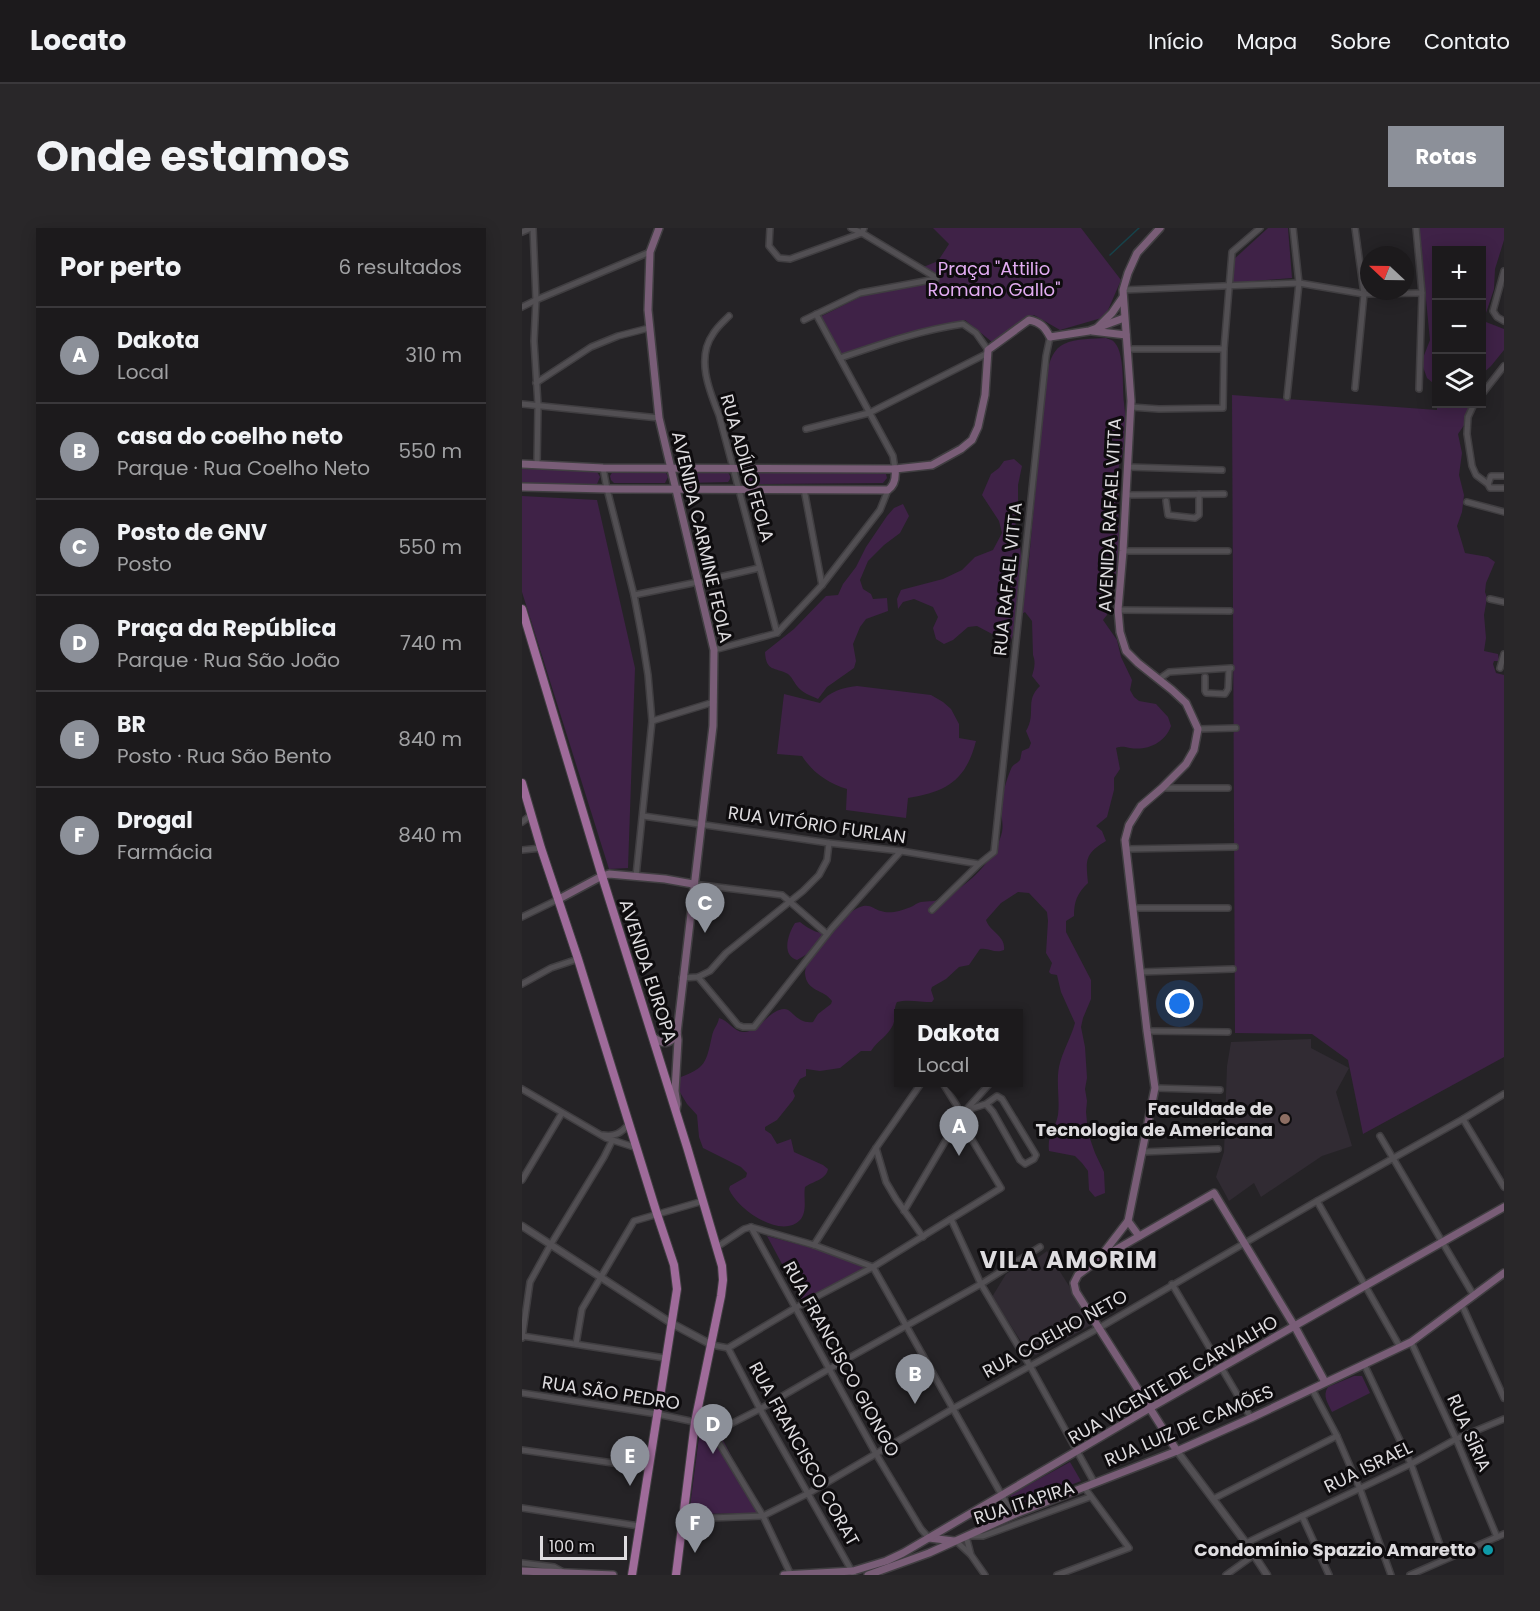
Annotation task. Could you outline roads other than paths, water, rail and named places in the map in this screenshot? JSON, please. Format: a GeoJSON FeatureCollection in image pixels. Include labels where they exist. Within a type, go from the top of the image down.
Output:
{"type":"FeatureCollection","features":[{"type":"Feature","properties":{"kind":"main road","name":"AVENIDA CARMINE FEOLA"},"geometry":{"type":"LineString","coordinates":[[658,228],[650,252],[648,328],[658,418],[714,650],[714,702],[702,825],[676,1033],[678,1040],[676,1110]]}},
{"type":"Feature","properties":{"kind":"main road","name":"AVENIDA RAFAEL VITTA"},"geometry":{"type":"LineString","coordinates":[[1160,228],[1137,253],[1128,273],[1123,293],[1131,407],[1118,610],[1120,632],[1126,651],[1186,703],[1198,729]]}},
{"type":"Feature","properties":{"kind":"main road"},"geometry":{"type":"LineString","coordinates":[[1093,330],[1112,313],[1123,293]]}},
{"type":"Feature","properties":{"kind":"main road"},"geometry":{"type":"LineString","coordinates":[[522,464],[603,468],[895,469],[932,465],[972,440],[978,426],[985,395],[988,352],[1029,321],[1036,321],[1046,328],[1050,337],[1093,330],[1124,318]]}},
{"type":"Feature","properties":{"kind":"main road"},"geometry":{"type":"LineString","coordinates":[[1093,330],[1126,335]]}},
{"type":"Feature","properties":{"kind":"main road"},"geometry":{"type":"LineString","coordinates":[[522,487],[888,490],[894,484],[895,469]]}},
{"type":"Feature","properties":{"kind":"main road","name":"AVENIDA EUROPA"},"geometry":{"type":"LineString","coordinates":[[522,609],[722,1266],[723,1280],[712,1345],[695,1422],[676,1575]]}},
{"type":"Feature","properties":{"kind":"main road"},"geometry":{"type":"LineString","coordinates":[[1098,1260],[1128,1221],[1155,1088],[1125,840],[1129,825],[1141,806],[1186,764],[1194,750],[1198,729]]}},
{"type":"Feature","properties":{"kind":"main road"},"geometry":{"type":"LineString","coordinates":[[522,783],[638,1148],[676,1276],[671,1323],[632,1575]]}},
{"type":"Feature","properties":{"kind":"main road"},"geometry":{"type":"LineString","coordinates":[[559,899],[602,876],[617,874],[693,884]]}},
{"type":"Feature","properties":{"kind":"main road"},"geometry":{"type":"LineString","coordinates":[[653,1037],[669,1043],[676,1033]]}},
{"type":"Feature","properties":{"kind":"main road"},"geometry":{"type":"LineString","coordinates":[[1177,1451],[1076,1292],[1074,1283],[1078,1275],[1098,1260],[1214,1193],[1245,1242],[1325,1382]]}},
{"type":"Feature","properties":{"kind":"main road","name":"RUA VICENTE DE CARVALHO"},"geometry":{"type":"LineString","coordinates":[[784,1575],[853,1573],[886,1561],[1504,1207]]}},
{"type":"Feature","properties":{"kind":"main road"},"geometry":{"type":"LineString","coordinates":[[1128,1221],[1139,1236]]}},
{"type":"Feature","properties":{"kind":"main road","name":"RUA LUIZ DE CAMÕES"},"geometry":{"type":"LineString","coordinates":[[868,1575],[907,1562],[1013,1515],[1177,1451],[1251,1418],[1411,1342],[1504,1274]]}},
{"type":"Feature","properties":{"kind":"main road"},"geometry":{"type":"LineString","coordinates":[[958,1521],[958,1531],[966,1536]]}},
{"type":"Feature","properties":{"kind":"main road"},"geometry":{"type":"LineString","coordinates":[[929,1538],[956,1541]]}},
{"type":"Feature","properties":{"kind":"main road"},"geometry":{"type":"LineString","coordinates":[[522,1571],[613,1575]]}},
{"type":"Feature","properties":{"kind":"street"},"geometry":{"type":"LineString","coordinates":[[522,232],[531,228],[536,300],[534,341],[538,405],[537,465]]}},
{"type":"Feature","properties":{"kind":"street"},"geometry":{"type":"LineString","coordinates":[[804,320],[860,293],[936,279],[863,230],[850,228]]}},
{"type":"Feature","properties":{"kind":"street"},"geometry":{"type":"LineString","coordinates":[[1131,407],[1223,408],[1224,349],[1232,252],[1260,228]]}},
{"type":"Feature","properties":{"kind":"street"},"geometry":{"type":"LineString","coordinates":[[1287,397],[1299,284],[1293,228]]}},
{"type":"Feature","properties":{"kind":"street"},"geometry":{"type":"LineString","coordinates":[[1355,228],[1360,265]]}},
{"type":"Feature","properties":{"kind":"street"},"geometry":{"type":"LineString","coordinates":[[1416,228],[1422,293],[1419,389]]}},
{"type":"Feature","properties":{"kind":"street"},"geometry":{"type":"LineString","coordinates":[[770,229],[770,246],[778,258],[790,259],[863,230]]}},
{"type":"Feature","properties":{"kind":"street"},"geometry":{"type":"LineString","coordinates":[[522,307],[650,252]]}},
{"type":"Feature","properties":{"kind":"street"},"geometry":{"type":"LineString","coordinates":[[1502,320],[1494,314],[1493,307],[1504,271]]}},
{"type":"Feature","properties":{"kind":"street"},"geometry":{"type":"LineString","coordinates":[[1123,293],[1170,288],[1299,284],[1360,293]]}},
{"type":"Feature","properties":{"kind":"street"},"geometry":{"type":"LineString","coordinates":[[1414,293],[1422,293]]}},
{"type":"Feature","properties":{"kind":"street"},"geometry":{"type":"LineString","coordinates":[[1355,388],[1363,300]]}},
{"type":"Feature","properties":{"kind":"street"},"geometry":{"type":"LineString","coordinates":[[816,314],[893,456],[895,469]]}},
{"type":"Feature","properties":{"kind":"street","name":"RUA ADÍLIO FEOLA"},"geometry":{"type":"LineString","coordinates":[[729,316],[713,334],[705,349],[704,366],[710,394],[719,415],[734,468],[777,633]]}},
{"type":"Feature","properties":{"kind":"street"},"geometry":{"type":"LineString","coordinates":[[806,429],[869,413],[988,352],[976,333],[963,324],[936,328],[892,340],[840,358]]}},
{"type":"Feature","properties":{"kind":"street"},"geometry":{"type":"LineString","coordinates":[[536,383],[591,347],[618,336],[648,328]]}},
{"type":"Feature","properties":{"kind":"street","name":"RUA RAFAEL VITTA"},"geometry":{"type":"LineString","coordinates":[[979,864],[994,852],[1050,337]]}},
{"type":"Feature","properties":{"kind":"street"},"geometry":{"type":"LineString","coordinates":[[1128,349],[1224,349]]}},
{"type":"Feature","properties":{"kind":"street"},"geometry":{"type":"LineString","coordinates":[[1486,389],[1504,366]]}},
{"type":"Feature","properties":{"kind":"street"},"geometry":{"type":"LineString","coordinates":[[522,404],[658,418]]}},
{"type":"Feature","properties":{"kind":"street"},"geometry":{"type":"LineString","coordinates":[[1472,408],[1468,417],[1467,434],[1472,466],[1476,475],[1489,486],[1504,488]]}},
{"type":"Feature","properties":{"kind":"street"},"geometry":{"type":"LineString","coordinates":[[1128,467],[1222,470]]}},
{"type":"Feature","properties":{"kind":"street"},"geometry":{"type":"LineString","coordinates":[[603,468],[634,595],[647,666],[652,721],[636,876]]}},
{"type":"Feature","properties":{"kind":"street"},"geometry":{"type":"LineString","coordinates":[[1489,486],[1491,476],[1504,476]]}},
{"type":"Feature","properties":{"kind":"street"},"geometry":{"type":"LineString","coordinates":[[804,489],[822,585]]}},
{"type":"Feature","properties":{"kind":"street"},"geometry":{"type":"LineString","coordinates":[[714,650],[777,633],[822,585],[880,510],[888,490]]}},
{"type":"Feature","properties":{"kind":"street"},"geometry":{"type":"LineString","coordinates":[[1166,501],[1168,516],[1195,518],[1200,511],[1199,494]]}},
{"type":"Feature","properties":{"kind":"street"},"geometry":{"type":"LineString","coordinates":[[1126,495],[1224,494]]}},
{"type":"Feature","properties":{"kind":"street"},"geometry":{"type":"LineString","coordinates":[[1467,502],[1504,512]]}},
{"type":"Feature","properties":{"kind":"street"},"geometry":{"type":"LineString","coordinates":[[1123,551],[1228,551]]}},
{"type":"Feature","properties":{"kind":"street"},"geometry":{"type":"LineString","coordinates":[[634,595],[759,568]]}},
{"type":"Feature","properties":{"kind":"street"},"geometry":{"type":"LineString","coordinates":[[1490,598],[1504,602]]}},
{"type":"Feature","properties":{"kind":"street"},"geometry":{"type":"LineString","coordinates":[[1118,610],[1230,611]]}},
{"type":"Feature","properties":{"kind":"street"},"geometry":{"type":"LineString","coordinates":[[1500,668],[1504,654]]}},
{"type":"Feature","properties":{"kind":"street"},"geometry":{"type":"LineString","coordinates":[[1159,679],[1169,672],[1230,668],[1228,689],[1225,694],[1206,693],[1205,677]]}},
{"type":"Feature","properties":{"kind":"street"},"geometry":{"type":"LineString","coordinates":[[652,721],[714,702]]}},
{"type":"Feature","properties":{"kind":"street"},"geometry":{"type":"LineString","coordinates":[[1198,729],[1236,728]]}},
{"type":"Feature","properties":{"kind":"street"},"geometry":{"type":"LineString","coordinates":[[1161,788],[1228,788]]}},
{"type":"Feature","properties":{"kind":"street"},"geometry":{"type":"LineString","coordinates":[[522,822],[531,815]]}},
{"type":"Feature","properties":{"kind":"street","name":"RUA VITÓRIO FURLAN"},"geometry":{"type":"LineString","coordinates":[[643,816],[901,851],[979,864]]}},
{"type":"Feature","properties":{"kind":"street"},"geometry":{"type":"LineString","coordinates":[[682,978],[698,977],[710,971],[726,953],[790,903],[819,874],[827,860],[829,843]]}},
{"type":"Feature","properties":{"kind":"street"},"geometry":{"type":"LineString","coordinates":[[1126,849],[1235,847]]}},
{"type":"Feature","properties":{"kind":"street"},"geometry":{"type":"LineString","coordinates":[[522,850],[541,848]]}},
{"type":"Feature","properties":{"kind":"street"},"geometry":{"type":"LineString","coordinates":[[698,977],[738,1025],[754,1027],[827,934],[901,851]]}},
{"type":"Feature","properties":{"kind":"street"},"geometry":{"type":"LineString","coordinates":[[932,910],[979,864]]}},
{"type":"Feature","properties":{"kind":"street"},"geometry":{"type":"LineString","coordinates":[[693,884],[782,895],[827,934]]}},
{"type":"Feature","properties":{"kind":"street"},"geometry":{"type":"LineString","coordinates":[[522,917],[559,899]]}},
{"type":"Feature","properties":{"kind":"street"},"geometry":{"type":"LineString","coordinates":[[1132,908],[1228,908]]}},
{"type":"Feature","properties":{"kind":"street"},"geometry":{"type":"LineString","coordinates":[[522,984],[551,968],[578,959]]}},
{"type":"Feature","properties":{"kind":"street"},"geometry":{"type":"LineString","coordinates":[[1140,972],[1233,969]]}},
{"type":"Feature","properties":{"kind":"street"},"geometry":{"type":"LineString","coordinates":[[1147,1031],[1228,1032]]}},
{"type":"Feature","properties":{"kind":"street"},"geometry":{"type":"LineString","coordinates":[[814,1245],[876,1148],[919,1087]]}},
{"type":"Feature","properties":{"kind":"street"},"geometry":{"type":"LineString","coordinates":[[522,1226],[671,1323],[712,1345],[728,1348],[795,1308],[873,1268],[1002,1188],[959,1118],[957,1106],[945,1087]]}},
{"type":"Feature","properties":{"kind":"street"},"geometry":{"type":"LineString","coordinates":[[904,1211],[959,1118],[987,1087]]}},
{"type":"Feature","properties":{"kind":"street"},"geometry":{"type":"LineString","coordinates":[[1155,1088],[1220,1090]]}},
{"type":"Feature","properties":{"kind":"street"},"geometry":{"type":"LineString","coordinates":[[522,1089],[612,1141],[638,1148]]}},
{"type":"Feature","properties":{"kind":"street","name":"RUA COELHO NETO"},"geometry":{"type":"LineString","coordinates":[[763,1516],[809,1493],[954,1408],[1099,1328],[1504,1094]]}},
{"type":"Feature","properties":{"kind":"street"},"geometry":{"type":"LineString","coordinates":[[967,1110],[986,1104],[997,1096],[1002,1099],[1036,1155],[1034,1159],[1025,1164],[1020,1161],[993,1112],[986,1104]]}},
{"type":"Feature","properties":{"kind":"street"},"geometry":{"type":"LineString","coordinates":[[522,1180],[562,1113]]}},
{"type":"Feature","properties":{"kind":"street"},"geometry":{"type":"LineString","coordinates":[[1463,1119],[1504,1187]]}},
{"type":"Feature","properties":{"kind":"street"},"geometry":{"type":"LineString","coordinates":[[601,1135],[614,1136],[629,1124]]}},
{"type":"Feature","properties":{"kind":"street"},"geometry":{"type":"LineString","coordinates":[[1380,1136],[1474,1296]]}},
{"type":"Feature","properties":{"kind":"street"},"geometry":{"type":"LineString","coordinates":[[612,1141],[530,1282],[522,1337],[665,1358]]}},
{"type":"Feature","properties":{"kind":"street"},"geometry":{"type":"LineString","coordinates":[[876,1148],[886,1182],[924,1237]]}},
{"type":"Feature","properties":{"kind":"street"},"geometry":{"type":"LineString","coordinates":[[1142,1152],[1218,1149]]}},
{"type":"Feature","properties":{"kind":"street"},"geometry":{"type":"LineString","coordinates":[[576,1344],[582,1310],[634,1221],[703,1201]]}},
{"type":"Feature","properties":{"kind":"street"},"geometry":{"type":"LineString","coordinates":[[1317,1201],[1400,1347]]}},
{"type":"Feature","properties":{"kind":"street"},"geometry":{"type":"LineString","coordinates":[[951,1219],[981,1284],[1030,1366],[1094,1482]]}},
{"type":"Feature","properties":{"kind":"street"},"geometry":{"type":"LineString","coordinates":[[717,1247],[744,1229],[751,1227],[814,1245],[873,1268],[1013,1515]]}},
{"type":"Feature","properties":{"kind":"street","name":"RUA FRANCISCO GIONGO"},"geometry":{"type":"LineString","coordinates":[[751,1227],[876,1454],[921,1529],[929,1538]]}},
{"type":"Feature","properties":{"kind":"street"},"geometry":{"type":"LineString","coordinates":[[791,1575],[763,1516],[713,1433],[760,1409],[981,1284],[1040,1247]]}},
{"type":"Feature","properties":{"kind":"street"},"geometry":{"type":"LineString","coordinates":[[1172,1284],[1251,1418]]}},
{"type":"Feature","properties":{"kind":"street"},"geometry":{"type":"LineString","coordinates":[[1462,1305],[1504,1398]]}},
{"type":"Feature","properties":{"kind":"street","name":"RUA SÍRIA"},"geometry":{"type":"LineString","coordinates":[[1411,1342],[1456,1439],[1497,1537]]}},
{"type":"Feature","properties":{"kind":"street","name":"RUA FRANCISCO CORAT"},"geometry":{"type":"LineString","coordinates":[[728,1348],[853,1573]]}},
{"type":"Feature","properties":{"kind":"street"},"geometry":{"type":"LineString","coordinates":[[1364,1364],[1411,1464],[1445,1559]]}},
{"type":"Feature","properties":{"kind":"street"},"geometry":{"type":"LineString","coordinates":[[1312,1389],[1337,1436],[1360,1489],[1391,1575]]}},
{"type":"Feature","properties":{"kind":"street","name":"RUA SÃO PEDRO"},"geometry":{"type":"LineString","coordinates":[[522,1393],[657,1414],[695,1422],[713,1433]]}},
{"type":"Feature","properties":{"kind":"street","name":"RUA ISRAEL"},"geometry":{"type":"LineString","coordinates":[[1246,1544],[1411,1464],[1456,1439],[1504,1419]]}},
{"type":"Feature","properties":{"kind":"street"},"geometry":{"type":"LineString","coordinates":[[1213,1499],[1337,1436]]}},
{"type":"Feature","properties":{"kind":"street"},"geometry":{"type":"LineString","coordinates":[[522,1450],[648,1468]]}},
{"type":"Feature","properties":{"kind":"street"},"geometry":{"type":"LineString","coordinates":[[1177,1451],[1254,1555],[1266,1575]]}},
{"type":"Feature","properties":{"kind":"street"},"geometry":{"type":"LineString","coordinates":[[1057,1575],[1130,1548],[1084,1487]]}},
{"type":"Feature","properties":{"kind":"street","name":"RUA ITAPIRA"},"geometry":{"type":"LineString","coordinates":[[966,1536],[983,1536],[1090,1497]]}},
{"type":"Feature","properties":{"kind":"street"},"geometry":{"type":"LineString","coordinates":[[522,1508],[639,1526]]}},
{"type":"Feature","properties":{"kind":"street"},"geometry":{"type":"LineString","coordinates":[[683,1519],[763,1516]]}},
{"type":"Feature","properties":{"kind":"street"},"geometry":{"type":"LineString","coordinates":[[1302,1516],[1329,1575]]}},
{"type":"Feature","properties":{"kind":"street"},"geometry":{"type":"LineString","coordinates":[[1410,1575],[1504,1534]]}},
{"type":"Feature","properties":{"kind":"street"},"geometry":{"type":"LineString","coordinates":[[966,1536],[971,1555]]}},
{"type":"Feature","properties":{"kind":"street"},"geometry":{"type":"LineString","coordinates":[[956,1541],[971,1555],[984,1575]]}},
{"type":"Feature","properties":{"kind":"street"},"geometry":{"type":"LineString","coordinates":[[1226,1575],[1254,1555]]}},
{"type":"Feature","properties":{"kind":"street"},"geometry":{"type":"LineString","coordinates":[[522,1563],[554,1567],[563,1572]]}},
{"type":"Feature","properties":{"kind":"waterway"},"geometry":{"type":"LineString","coordinates":[[1110,255],[1139,228]]}},
{"type":"Feature","properties":{"kind":"place","name":"Posto de GNV"},"geometry":{"type":"Point","coordinates":[705,933]}},
{"type":"Feature","properties":{"kind":"place","name":"Faculdade de Tecnologia de Americana"},"geometry":{"type":"Point","coordinates":[1285,1119]}},
{"type":"Feature","properties":{"kind":"place","name":"Dakota"},"geometry":{"type":"Point","coordinates":[959,1156]}},
{"type":"Feature","properties":{"kind":"place","name":"casa do coelho neto"},"geometry":{"type":"Point","coordinates":[915,1404]}},
{"type":"Feature","properties":{"kind":"place","name":"Praça da República"},"geometry":{"type":"Point","coordinates":[713,1454]}},
{"type":"Feature","properties":{"kind":"place","name":"BR"},"geometry":{"type":"Point","coordinates":[630,1486]}},
{"type":"Feature","properties":{"kind":"place","name":"Condomínio Spazzio Amaretto"},"geometry":{"type":"Point","coordinates":[1488,1550]}},
{"type":"Feature","properties":{"kind":"place","name":"Drogal"},"geometry":{"type":"Point","coordinates":[695,1553]}},
{"type":"Feature","properties":{"kind":"district","name":"VILA AMORIM"},"geometry":{"type":"Point","coordinates":[1069,1260]}},
{"type":"Feature","properties":{"kind":"park label","name":"Praça \"Attilio Romano Gallo\""},"geometry":{"type":"Point","coordinates":[994,279]}}]}
